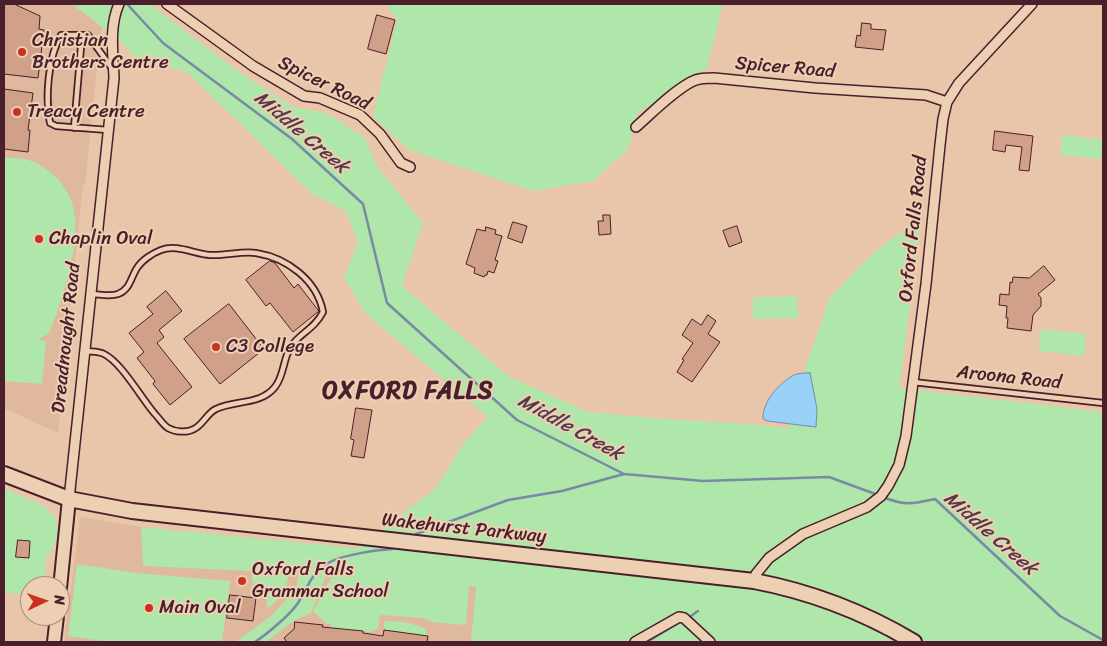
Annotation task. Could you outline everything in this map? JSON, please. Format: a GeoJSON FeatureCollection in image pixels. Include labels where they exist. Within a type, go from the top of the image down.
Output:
{"type":"FeatureCollection","features":[{"type":"Feature","properties":{"kind":"main road","name":"Wakehurst Parkway"},"geometry":{"type":"LineString","coordinates":[[4,474],[69,499],[132,511],[754,581],[810,595],[847,607],[884,624],[914,642]]}},
{"type":"Feature","properties":{"kind":"street","name":"Dreadnought Road"},"geometry":{"type":"LineString","coordinates":[[61,576],[114,71],[115,13],[119,4]]}},
{"type":"Feature","properties":{"kind":"street","name":"Spicer Road"},"geometry":{"type":"LineString","coordinates":[[167,4],[253,66],[304,96],[320,98],[360,116],[380,134],[401,163],[410,167]]}},
{"type":"Feature","properties":{"kind":"street","name":"Oxford Falls Road"},"geometry":{"type":"LineString","coordinates":[[754,581],[756,574],[769,558],[803,534],[867,507],[888,486],[899,465],[906,436],[926,284],[943,119],[947,102],[964,77],[1032,4]]}},
{"type":"Feature","properties":{"kind":"street","name":"Spicer Road"},"geometry":{"type":"LineString","coordinates":[[636,127],[677,92],[691,82],[701,78],[926,95],[947,102]]}},
{"type":"Feature","properties":{"kind":"street"},"geometry":{"type":"LineString","coordinates":[[635,642],[679,617],[684,618],[710,642]]}},
{"type":"Feature","properties":{"kind":"street"},"geometry":{"type":"LineString","coordinates":[[54,642],[56,626]]}},
{"type":"Feature","properties":{"kind":"lane"},"geometry":{"type":"LineString","coordinates":[[74,128],[82,34]]}},
{"type":"Feature","properties":{"kind":"lane"},"geometry":{"type":"LineString","coordinates":[[108,130],[56,126],[50,123],[47,109],[52,56],[61,35],[88,35],[114,71]]}},
{"type":"Feature","properties":{"kind":"lane"},"geometry":{"type":"LineString","coordinates":[[84,351],[97,352],[106,356],[118,366],[146,404],[168,428],[181,432],[194,429],[213,410],[226,404],[246,402],[264,396],[275,387],[283,372],[289,349],[296,340],[311,329],[323,312],[317,292],[304,277],[289,265],[275,258],[255,253],[212,256],[196,254],[176,248],[163,249],[147,258],[137,267],[132,280],[124,291],[116,295],[91,294]]}},
{"type":"Feature","properties":{"kind":"lane","name":"Aroona Road"},"geometry":{"type":"LineString","coordinates":[[912,382],[1103,403]]}},
{"type":"Feature","properties":{"kind":"shaded area"},"geometry":{"type":"Polygon","coordinates":[[[4,4],[94,4],[102,24],[86,181],[83,186],[58,433],[4,408],[4,4]]]}},
{"type":"Feature","properties":{"kind":"shaded area","name":"Oxford Falls Grammar School"},"geometry":{"type":"Polygon","coordinates":[[[80,517],[141,527],[357,548],[355,575],[477,587],[471,642],[64,642],[66,626],[70,626],[70,595],[80,517]]]}},
{"type":"Feature","properties":{"kind":"green space"},"geometry":{"type":"Polygon","coordinates":[[[72,4],[150,4],[238,71],[292,106],[328,114],[364,137],[379,169],[423,223],[402,286],[508,376],[588,412],[789,428],[805,369],[830,297],[871,255],[922,216],[899,388],[1103,412],[1103,642],[471,642],[476,587],[469,586],[466,625],[432,622],[422,618],[380,615],[378,628],[371,632],[331,628],[331,623],[327,624],[313,611],[334,573],[327,573],[311,613],[295,620],[266,642],[235,642],[271,616],[296,589],[299,570],[285,567],[288,578],[285,590],[277,601],[267,608],[267,602],[260,585],[252,582],[252,571],[143,566],[141,527],[357,548],[435,489],[465,442],[488,417],[366,314],[344,278],[358,243],[346,211],[312,194],[187,72],[138,60],[120,41],[72,4]]]}},
{"type":"Feature","properties":{"kind":"green space"},"geometry":{"type":"Polygon","coordinates":[[[386,4],[723,4],[707,68],[638,113],[628,149],[593,181],[533,191],[409,150],[373,117],[397,19],[386,4]]]}},
{"type":"Feature","properties":{"kind":"green space"},"geometry":{"type":"Polygon","coordinates":[[[1062,135],[1103,140],[1101,159],[1060,155],[1062,135]]]}},
{"type":"Feature","properties":{"kind":"green space","name":"Chaplin Oval"},"geometry":{"type":"Polygon","coordinates":[[[4,157],[34,162],[51,173],[64,186],[71,201],[75,217],[74,251],[65,287],[50,331],[38,340],[46,341],[42,384],[4,381],[4,157]]]}},
{"type":"Feature","properties":{"kind":"green space"},"geometry":{"type":"Polygon","coordinates":[[[797,296],[798,318],[753,319],[753,297],[797,296]]]}},
{"type":"Feature","properties":{"kind":"green space"},"geometry":{"type":"Polygon","coordinates":[[[1041,329],[1086,334],[1084,356],[1039,351],[1041,329]]]}},
{"type":"Feature","properties":{"kind":"green space"},"geometry":{"type":"Polygon","coordinates":[[[4,488],[44,506],[56,518],[58,536],[49,555],[47,554],[45,576],[20,576],[20,594],[4,592],[4,488]]]}},
{"type":"Feature","properties":{"kind":"green space","name":"Main Oval"},"geometry":{"type":"Polygon","coordinates":[[[77,564],[136,573],[230,581],[222,642],[112,642],[68,636],[77,564]]]}},
{"type":"Feature","properties":{"kind":"green space"},"geometry":{"type":"Polygon","coordinates":[[[384,621],[405,622],[425,628],[428,636],[384,630],[384,621]]]}},
{"type":"Feature","properties":{"kind":"water"},"geometry":{"type":"Polygon","coordinates":[[[810,373],[817,409],[816,427],[763,419],[765,406],[777,388],[794,375],[810,373]]]}},
{"type":"Feature","properties":{"kind":"building","name":"Christian Brothers Centre"},"geometry":{"type":"Polygon","coordinates":[[[4,4],[14,4],[40,16],[39,29],[44,30],[38,78],[4,74],[4,4]]]}},
{"type":"Feature","properties":{"kind":"building"},"geometry":{"type":"Polygon","coordinates":[[[377,15],[395,20],[386,54],[368,49],[377,15]]]}},
{"type":"Feature","properties":{"kind":"building"},"geometry":{"type":"Polygon","coordinates":[[[862,23],[871,24],[871,29],[886,30],[883,50],[855,47],[857,35],[860,36],[862,23]]]}},
{"type":"Feature","properties":{"kind":"building","name":"Treacy Centre"},"geometry":{"type":"Polygon","coordinates":[[[4,89],[33,93],[28,130],[30,130],[28,152],[4,149],[4,89]]]}},
{"type":"Feature","properties":{"kind":"building"},"geometry":{"type":"Polygon","coordinates":[[[995,131],[1033,136],[1029,171],[1019,170],[1022,147],[1006,145],[1005,152],[993,150],[995,131]]]}},
{"type":"Feature","properties":{"kind":"building"},"geometry":{"type":"Polygon","coordinates":[[[603,215],[610,215],[611,234],[599,235],[598,221],[603,221],[603,215]]]}},
{"type":"Feature","properties":{"kind":"building"},"geometry":{"type":"Polygon","coordinates":[[[513,222],[527,226],[522,243],[508,238],[513,222]]]}},
{"type":"Feature","properties":{"kind":"building"},"geometry":{"type":"Polygon","coordinates":[[[737,226],[742,242],[729,247],[723,231],[737,226]]]}},
{"type":"Feature","properties":{"kind":"building"},"geometry":{"type":"Polygon","coordinates":[[[486,227],[496,230],[495,234],[502,236],[495,260],[498,261],[494,273],[488,271],[484,277],[474,273],[475,268],[466,264],[477,229],[485,231],[486,227]]]}},
{"type":"Feature","properties":{"kind":"building"},"geometry":{"type":"Polygon","coordinates":[[[270,261],[275,263],[294,288],[298,284],[319,311],[293,332],[270,303],[266,306],[246,280],[270,261]]]}},
{"type":"Feature","properties":{"kind":"building"},"geometry":{"type":"Polygon","coordinates":[[[1044,266],[1055,280],[1038,294],[1041,298],[1041,306],[1033,315],[1031,331],[1007,328],[1007,306],[999,305],[1000,294],[1009,295],[1010,282],[1012,283],[1013,277],[1029,278],[1044,266]]]}},
{"type":"Feature","properties":{"kind":"building"},"geometry":{"type":"Polygon","coordinates":[[[166,291],[182,311],[159,330],[164,337],[157,343],[192,387],[170,405],[153,384],[155,381],[137,358],[144,352],[129,333],[153,314],[147,307],[166,291]]]}},
{"type":"Feature","properties":{"kind":"building"},"geometry":{"type":"Polygon","coordinates":[[[229,304],[264,349],[220,384],[184,339],[229,304]]]}},
{"type":"Feature","properties":{"kind":"building"},"geometry":{"type":"Polygon","coordinates":[[[708,315],[716,321],[708,334],[720,342],[692,382],[677,372],[684,360],[682,359],[693,343],[682,335],[692,319],[701,325],[708,315]]]}},
{"type":"Feature","properties":{"kind":"building"},"geometry":{"type":"Polygon","coordinates":[[[356,408],[372,410],[364,458],[351,456],[354,440],[351,439],[356,408]]]}},
{"type":"Feature","properties":{"kind":"building"},"geometry":{"type":"Polygon","coordinates":[[[18,540],[30,541],[29,558],[16,557],[18,540]]]}},
{"type":"Feature","properties":{"kind":"building"},"geometry":{"type":"Polygon","coordinates":[[[230,595],[256,598],[253,621],[227,618],[230,595]]]}},
{"type":"Feature","properties":{"kind":"building"},"geometry":{"type":"Polygon","coordinates":[[[295,622],[363,631],[363,633],[383,636],[384,630],[428,636],[427,642],[287,642],[284,638],[294,629],[295,622]]]}},
{"type":"Feature","properties":{"kind":"waterway","name":"Middle Creek"},"geometry":{"type":"LineString","coordinates":[[127,4],[163,43],[292,139],[363,204],[387,303],[517,420],[624,474],[703,481],[829,477],[878,495]]}},
{"type":"Feature","properties":{"kind":"waterway"},"geometry":{"type":"LineString","coordinates":[[416,534],[508,500],[562,491],[624,474]]}},
{"type":"Feature","properties":{"kind":"waterway","name":"Middle Creek"},"geometry":{"type":"LineString","coordinates":[[883,497],[897,502],[909,503],[935,499],[1060,616],[1103,640]]}},
{"type":"Feature","properties":{"kind":"waterway"},"geometry":{"type":"LineString","coordinates":[[255,642],[290,613],[313,577],[328,563],[350,555],[392,549]]}},
{"type":"Feature","properties":{"kind":"waterway"},"geometry":{"type":"LineString","coordinates":[[691,616],[698,611]]}},
{"type":"Feature","properties":{"kind":"waterway"},"geometry":{"type":"LineString","coordinates":[[647,642],[680,622]]}},
{"type":"Feature","properties":{"kind":"place","name":"Christian Brothers Centre"},"geometry":{"type":"Point","coordinates":[22,52]}},
{"type":"Feature","properties":{"kind":"place","name":"Treacy Centre"},"geometry":{"type":"Point","coordinates":[17,112]}},
{"type":"Feature","properties":{"kind":"place","name":"Chaplin Oval"},"geometry":{"type":"Point","coordinates":[39,239]}},
{"type":"Feature","properties":{"kind":"place","name":"C3 College"},"geometry":{"type":"Point","coordinates":[216,347]}},
{"type":"Feature","properties":{"kind":"place","name":"Oxford Falls Grammar School"},"geometry":{"type":"Point","coordinates":[242,581]}},
{"type":"Feature","properties":{"kind":"place","name":"Main Oval"},"geometry":{"type":"Point","coordinates":[149,608]}},
{"type":"Feature","properties":{"kind":"district","name":"OXFORD FALLS"},"geometry":{"type":"Point","coordinates":[408,392]}}]}
